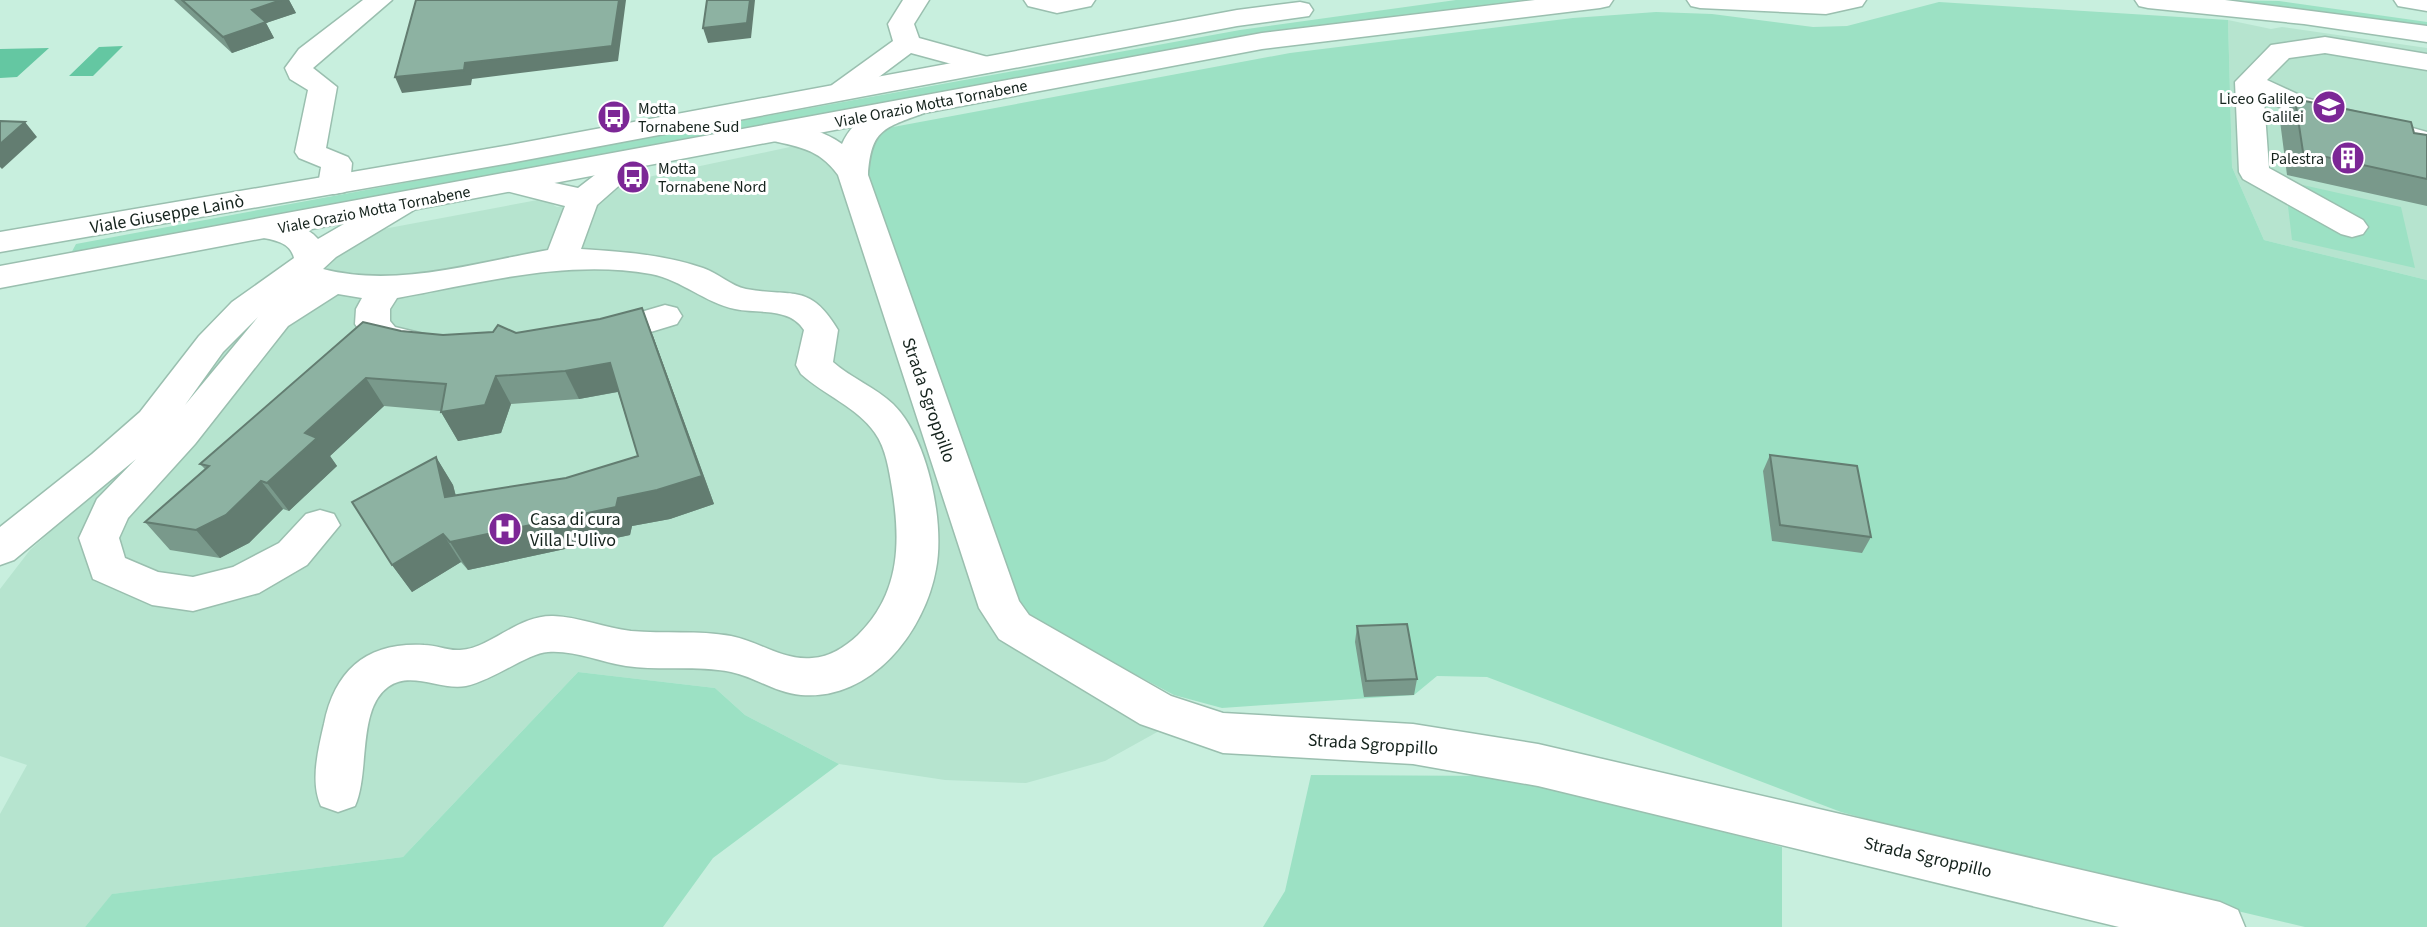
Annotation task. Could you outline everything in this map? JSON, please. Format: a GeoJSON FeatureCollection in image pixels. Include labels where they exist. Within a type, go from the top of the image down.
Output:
{"type":"FeatureCollection","features":[{"type":"Feature","properties":{"kind":"main road"},"geometry":{"type":"LineString","coordinates":[[334,184],[337,163],[310,152],[323,87],[300,73],[299,68],[309,55],[379,0]]}},
{"type":"Feature","properties":{"kind":"main road"},"geometry":{"type":"LineString","coordinates":[[907,43],[901,24],[916,0]]}},
{"type":"Feature","properties":{"kind":"main road"},"geometry":{"type":"LineString","coordinates":[[1037,0],[1057,5],[1082,0]]}},
{"type":"Feature","properties":{"kind":"main road","name":"Viale Orazio Motta Tornabene"},"geometry":{"type":"LineString","coordinates":[[266,229],[1262,41],[1600,0]]}},
{"type":"Feature","properties":{"kind":"main road"},"geometry":{"type":"LineString","coordinates":[[1700,0],[1808,6],[1851,1]]}},
{"type":"Feature","properties":{"kind":"main road"},"geometry":{"type":"LineString","coordinates":[[1772,0],[1808,6]]}},
{"type":"Feature","properties":{"kind":"main road"},"geometry":{"type":"LineString","coordinates":[[2148,0],[2304,16],[2427,34]]}},
{"type":"Feature","properties":{"kind":"main road"},"geometry":{"type":"LineString","coordinates":[[2328,0],[2427,13]]}},
{"type":"Feature","properties":{"kind":"main road"},"geometry":{"type":"LineString","coordinates":[[2407,0],[2427,3]]}},
{"type":"Feature","properties":{"kind":"main road","name":"Viale Orazio Motta Tornabene"},"geometry":{"type":"LineString","coordinates":[[334,184],[1237,18],[1363,2]]}},
{"type":"Feature","properties":{"kind":"main road"},"geometry":{"type":"LineString","coordinates":[[907,43],[985,65]]}},
{"type":"Feature","properties":{"kind":"main road"},"geometry":{"type":"LineString","coordinates":[[842,92],[907,43]]}},
{"type":"Feature","properties":{"kind":"main road"},"geometry":{"type":"LineString","coordinates":[[2352,227],[2254,172],[2249,82],[2281,51],[2325,45],[2427,62]]}},
{"type":"Feature","properties":{"kind":"main road"},"geometry":{"type":"LineString","coordinates":[[2249,82],[2296,104],[2427,141]]}},
{"type":"Feature","properties":{"kind":"main road"},"geometry":{"type":"LineString","coordinates":[[853,174],[854,147],[864,128],[914,107]]}},
{"type":"Feature","properties":{"kind":"main road"},"geometry":{"type":"LineString","coordinates":[[776,133],[807,137],[828,145],[840,154],[853,174]]}},
{"type":"Feature","properties":{"kind":"main road"},"geometry":{"type":"LineString","coordinates":[[561,258],[582,202],[633,160]]}},
{"type":"Feature","properties":{"kind":"main road","name":"Strada Sgroppillo"},"geometry":{"type":"LineString","coordinates":[[853,174],[1000,608],[1014,627],[1156,710],[1223,733],[1413,744],[1538,765],[2220,927]]}},
{"type":"Feature","properties":{"kind":"main road"},"geometry":{"type":"LineString","coordinates":[[513,183],[562,193],[582,202]]}},
{"type":"Feature","properties":{"kind":"main road","name":"Viale Giuseppe Lainò"},"geometry":{"type":"LineString","coordinates":[[0,242],[334,184]]}},
{"type":"Feature","properties":{"kind":"main road"},"geometry":{"type":"LineString","coordinates":[[320,525],[293,554],[244,581],[193,594],[152,588],[108,568],[99,538],[111,510],[182,434],[314,272],[361,225],[403,203]]}},
{"type":"Feature","properties":{"kind":"main road"},"geometry":{"type":"LineString","coordinates":[[266,229],[299,237],[306,244],[314,272]]}},
{"type":"Feature","properties":{"kind":"main road","name":"Viale Giuseppe Lainò"},"geometry":{"type":"LineString","coordinates":[[0,277],[266,229]]}},
{"type":"Feature","properties":{"kind":"main road"},"geometry":{"type":"LineString","coordinates":[[0,549],[106,464],[153,421],[211,344],[244,310],[314,272],[386,289],[561,258],[654,264],[694,276],[737,299],[791,304],[812,315],[821,330],[814,365],[828,381],[873,405],[896,435],[907,475],[916,529],[917,562],[904,603],[886,637],[851,666],[813,677],[785,676],[733,655],[627,648],[575,636],[545,634],[519,642],[493,661],[462,669],[422,663],[386,666],[363,682],[352,701],[338,792]]}},
{"type":"Feature","properties":{"kind":"main road"},"geometry":{"type":"LineString","coordinates":[[386,289],[373,309],[372,324],[384,336],[449,348]]}},
{"type":"Feature","properties":{"kind":"main road"},"geometry":{"type":"LineString","coordinates":[[567,342],[615,333],[665,316]]}},
{"type":"Feature","properties":{"kind":"shaded area"},"geometry":{"type":"Polygon","coordinates":[[[1456,0],[1526,0],[1261,34],[736,131],[733,122],[1240,30],[1456,0]]]}},
{"type":"Feature","properties":{"kind":"shaded area"},"geometry":{"type":"Polygon","coordinates":[[[2226,0],[2279,1],[2427,22],[2427,26],[2226,0]]]}},
{"type":"Feature","properties":{"kind":"shaded area"},"geometry":{"type":"Polygon","coordinates":[[[1939,2],[2228,20],[2232,167],[2264,240],[2427,280],[2427,927],[2305,927],[1985,851],[1841,812],[1487,677],[1437,676],[1414,695],[1222,708],[1174,695],[1029,618],[1012,601],[864,171],[877,130],[1290,53],[1573,18],[1656,12],[1712,14],[1813,27],[1847,26],[1939,2]]]}},
{"type":"Feature","properties":{"kind":"shaded area","name":"Liceo Galileo Galilei"},"geometry":{"type":"Polygon","coordinates":[[[2228,20],[2271,29],[2282,27],[2427,48],[2427,280],[2264,240],[2232,167],[2228,20]]]}},
{"type":"Feature","properties":{"kind":"shaded area"},"geometry":{"type":"Polygon","coordinates":[[[123,46],[93,76],[69,76],[99,47],[123,46]]]}},
{"type":"Feature","properties":{"kind":"shaded area"},"geometry":{"type":"Polygon","coordinates":[[[49,48],[17,77],[0,78],[0,49],[49,48]]]}},
{"type":"Feature","properties":{"kind":"shaded area"},"geometry":{"type":"Polygon","coordinates":[[[710,126],[713,134],[69,257],[76,244],[710,126]]]}},
{"type":"Feature","properties":{"kind":"shaded area","name":"Casa di cura Villa L'Ulivo"},"geometry":{"type":"Polygon","coordinates":[[[804,144],[841,169],[989,626],[1159,731],[1105,761],[1026,783],[945,780],[839,764],[745,715],[715,688],[578,672],[403,857],[113,894],[85,927],[0,927],[0,814],[27,765],[0,756],[0,589],[30,550],[78,507],[225,341],[327,259],[378,230],[543,199],[557,207],[597,200],[615,184],[804,144]]]}},
{"type":"Feature","properties":{"kind":"shaded area"},"geometry":{"type":"Polygon","coordinates":[[[2285,181],[2401,207],[2415,268],[2292,240],[2285,181]]]}},
{"type":"Feature","properties":{"kind":"shaded area"},"geometry":{"type":"Polygon","coordinates":[[[578,672],[715,688],[745,715],[839,764],[713,858],[663,927],[85,927],[112,894],[403,857],[578,672]]]}},
{"type":"Feature","properties":{"kind":"shaded area"},"geometry":{"type":"Polygon","coordinates":[[[1311,775],[1505,776],[1782,847],[1782,927],[1263,927],[1285,891],[1311,775]]]}},
{"type":"Feature","properties":{"kind":"building"},"geometry":{"type":"Polygon","coordinates":[[[182,0],[281,0],[252,10],[266,22],[223,37],[182,0]]]}},
{"type":"Feature","properties":{"kind":"building"},"geometry":{"type":"Polygon","coordinates":[[[416,0],[619,0],[612,46],[465,63],[464,70],[395,77],[416,0]]]}},
{"type":"Feature","properties":{"kind":"building"},"geometry":{"type":"Polygon","coordinates":[[[707,0],[750,0],[747,23],[703,28],[707,0]]]}},
{"type":"Feature","properties":{"kind":"building"},"geometry":{"type":"Polygon","coordinates":[[[2295,99],[2411,122],[2414,133],[2427,135],[2427,179],[2303,152],[2295,99]]]}},
{"type":"Feature","properties":{"kind":"building"},"geometry":{"type":"Polygon","coordinates":[[[0,121],[25,122],[0,144],[0,121]]]}},
{"type":"Feature","properties":{"kind":"building"},"geometry":{"type":"Polygon","coordinates":[[[642,308],[702,476],[657,490],[618,498],[616,507],[450,542],[443,534],[392,565],[352,502],[436,457],[445,497],[566,478],[638,456],[610,363],[565,371],[496,376],[485,405],[441,412],[446,384],[366,378],[305,433],[317,438],[267,483],[261,481],[226,515],[196,530],[145,522],[209,466],[200,464],[363,322],[401,331],[443,335],[493,332],[498,325],[516,333],[600,319],[642,308]]]}},
{"type":"Feature","properties":{"kind":"building"},"geometry":{"type":"Polygon","coordinates":[[[1770,455],[1857,466],[1871,537],[1780,525],[1770,455]]]}},
{"type":"Feature","properties":{"kind":"building"},"geometry":{"type":"Polygon","coordinates":[[[1407,624],[1417,679],[1366,681],[1357,626],[1407,624]]]}},
{"type":"Feature","properties":{"kind":"place","name":"Liceo Galileo Galilei"},"geometry":{"type":"Point","coordinates":[2329,107]}},
{"type":"Feature","properties":{"kind":"place","name":"Motta Tornabene Sud"},"geometry":{"type":"Point","coordinates":[614,117]}},
{"type":"Feature","properties":{"kind":"place","name":"Palestra"},"geometry":{"type":"Point","coordinates":[2348,158]}},
{"type":"Feature","properties":{"kind":"place","name":"Motta Tornabene Nord"},"geometry":{"type":"Point","coordinates":[633,177]}},
{"type":"Feature","properties":{"kind":"place","name":"Casa di cura Villa L'Ulivo"},"geometry":{"type":"Point","coordinates":[505,529]}}]}
